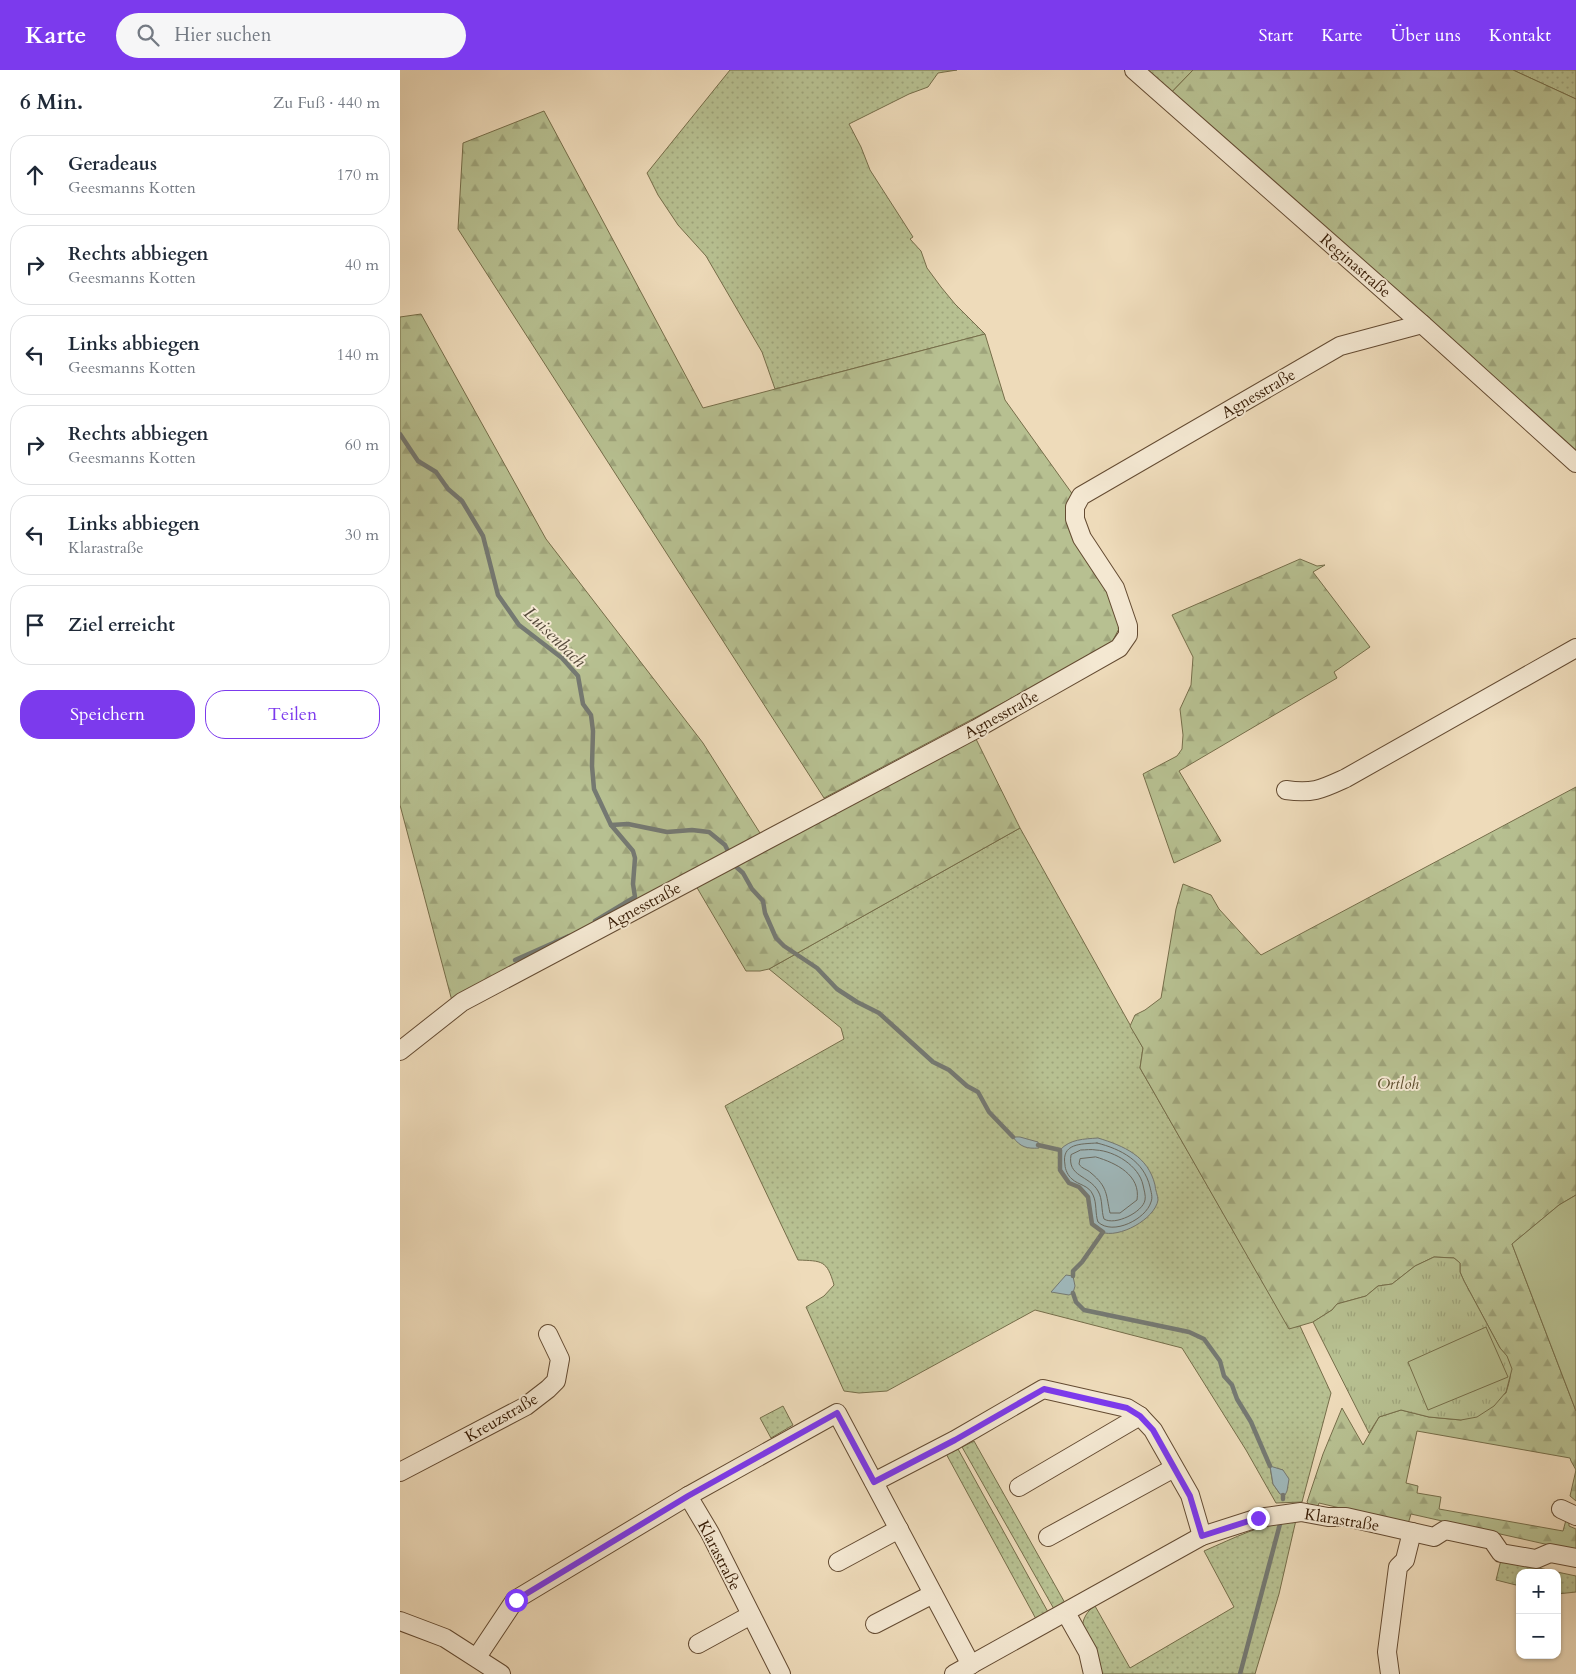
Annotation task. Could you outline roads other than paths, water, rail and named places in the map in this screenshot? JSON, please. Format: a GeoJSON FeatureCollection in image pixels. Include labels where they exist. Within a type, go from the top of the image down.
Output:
{"type":"FeatureCollection","features":[{"type":"Feature","properties":{"kind":"street","name":"Reginastraße"},"geometry":{"type":"LineString","coordinates":[[1134,70],[1422,324],[1576,463]]}},
{"type":"Feature","properties":{"kind":"street","name":"Agnesstraße"},"geometry":{"type":"LineString","coordinates":[[400,1051],[462,1002],[976,729],[1119,648],[1128,635],[1128,626],[1115,588],[1082,538],[1075,519],[1075,507],[1081,496],[1340,346],[1422,324]]}},
{"type":"Feature","properties":{"kind":"street"},"geometry":{"type":"LineString","coordinates":[[1286,790],[1305,793],[1322,789],[1346,778],[1576,648]]}},
{"type":"Feature","properties":{"kind":"street","name":"Kreuzstraße"},"geometry":{"type":"LineString","coordinates":[[400,1472],[526,1406],[548,1389],[556,1381],[560,1359],[548,1334]]}},
{"type":"Feature","properties":{"kind":"street"},"geometry":{"type":"LineString","coordinates":[[874,1482],[955,1440],[1044,1389],[1127,1408],[1140,1416],[1153,1430],[1190,1496],[1202,1536]]}},
{"type":"Feature","properties":{"kind":"street"},"geometry":{"type":"LineString","coordinates":[[477,1657],[516,1600],[688,1496],[837,1413],[970,1666]]}},
{"type":"Feature","properties":{"kind":"street"},"geometry":{"type":"LineString","coordinates":[[1019,1487],[1140,1416]]}},
{"type":"Feature","properties":{"kind":"street"},"geometry":{"type":"LineString","coordinates":[[1048,1538],[1174,1468]]}},
{"type":"Feature","properties":{"kind":"street","name":"Klarastraße"},"geometry":{"type":"LineString","coordinates":[[688,1496],[710,1533],[781,1674]]}},
{"type":"Feature","properties":{"kind":"street","name":"Klarastraße"},"geometry":{"type":"LineString","coordinates":[[954,1674],[1202,1536],[1258,1518],[1301,1512],[1328,1517],[1346,1517],[1434,1537],[1445,1530],[1492,1540],[1501,1553],[1536,1559],[1550,1553],[1576,1558]]}},
{"type":"Feature","properties":{"kind":"street"},"geometry":{"type":"LineString","coordinates":[[838,1562],[898,1529]]}},
{"type":"Feature","properties":{"kind":"street"},"geometry":{"type":"LineString","coordinates":[[1389,1674],[1386,1652],[1398,1567],[1405,1560],[1412,1532]]}},
{"type":"Feature","properties":{"kind":"street"},"geometry":{"type":"LineString","coordinates":[[875,1624],[933,1594]]}},
{"type":"Feature","properties":{"kind":"street"},"geometry":{"type":"LineString","coordinates":[[1066,1613],[1088,1652],[1093,1674]]}},
{"type":"Feature","properties":{"kind":"street"},"geometry":{"type":"LineString","coordinates":[[698,1644],[751,1615]]}},
{"type":"Feature","properties":{"kind":"street"},"geometry":{"type":"LineString","coordinates":[[400,1621],[446,1638],[502,1674]]}},
{"type":"Feature","properties":{"kind":"water"},"geometry":{"type":"Polygon","coordinates":[[[1013,1137],[1038,1142],[1039,1148],[1024,1147],[1013,1137]]]}},
{"type":"Feature","properties":{"kind":"water"},"geometry":{"type":"Polygon","coordinates":[[[1098,1138],[1126,1149],[1141,1159],[1152,1175],[1158,1197],[1155,1207],[1150,1214],[1135,1226],[1117,1233],[1101,1232],[1092,1224],[1088,1197],[1079,1187],[1069,1183],[1060,1170],[1060,1150],[1064,1146],[1078,1140],[1098,1138]]]}},
{"type":"Feature","properties":{"kind":"water"},"geometry":{"type":"Polygon","coordinates":[[[1066,1275],[1073,1276],[1075,1286],[1073,1293],[1069,1295],[1051,1292],[1066,1275]]]}},
{"type":"Feature","properties":{"kind":"water"},"geometry":{"type":"Polygon","coordinates":[[[1270,1466],[1283,1470],[1289,1479],[1285,1495],[1280,1494],[1273,1484],[1270,1466]]]}},
{"type":"Feature","properties":{"kind":"waterway","name":"Luisenbach"},"geometry":{"type":"LineString","coordinates":[[400,434],[418,461],[436,472],[448,489],[462,501],[483,536],[498,595],[519,625],[562,658],[578,676],[583,704],[591,715],[594,789],[611,825],[628,824],[667,832],[692,830],[709,832],[725,845],[728,851]]}},
{"type":"Feature","properties":{"kind":"waterway"},"geometry":{"type":"LineString","coordinates":[[595,921],[635,897],[633,884],[635,858],[633,851],[611,825]]}},
{"type":"Feature","properties":{"kind":"waterway"},"geometry":{"type":"LineString","coordinates":[[734,865],[743,873],[752,889],[763,901],[765,913],[776,938],[784,946],[817,968],[837,989],[879,1013],[933,1062],[949,1070],[967,1086],[978,1092],[989,1112],[1013,1137]]}},
{"type":"Feature","properties":{"kind":"waterway"},"geometry":{"type":"LineString","coordinates":[[515,960],[569,936]]}},
{"type":"Feature","properties":{"kind":"waterway"},"geometry":{"type":"LineString","coordinates":[[1038,1145],[1060,1150],[1060,1170],[1069,1183],[1079,1187],[1088,1197],[1092,1224],[1103,1232],[1082,1262],[1073,1271],[1073,1276]]}},
{"type":"Feature","properties":{"kind":"waterway"},"geometry":{"type":"LineString","coordinates":[[1073,1293],[1076,1302],[1084,1310],[1189,1332],[1204,1339],[1220,1361],[1224,1376],[1232,1385],[1237,1399],[1251,1422],[1270,1466]]}},
{"type":"Feature","properties":{"kind":"waterway"},"geometry":{"type":"LineString","coordinates":[[1240,1674],[1280,1524]]}},
{"type":"Feature","properties":{"kind":"park label","name":"Ortloh"},"geometry":{"type":"Point","coordinates":[1398,1083]}}]}
